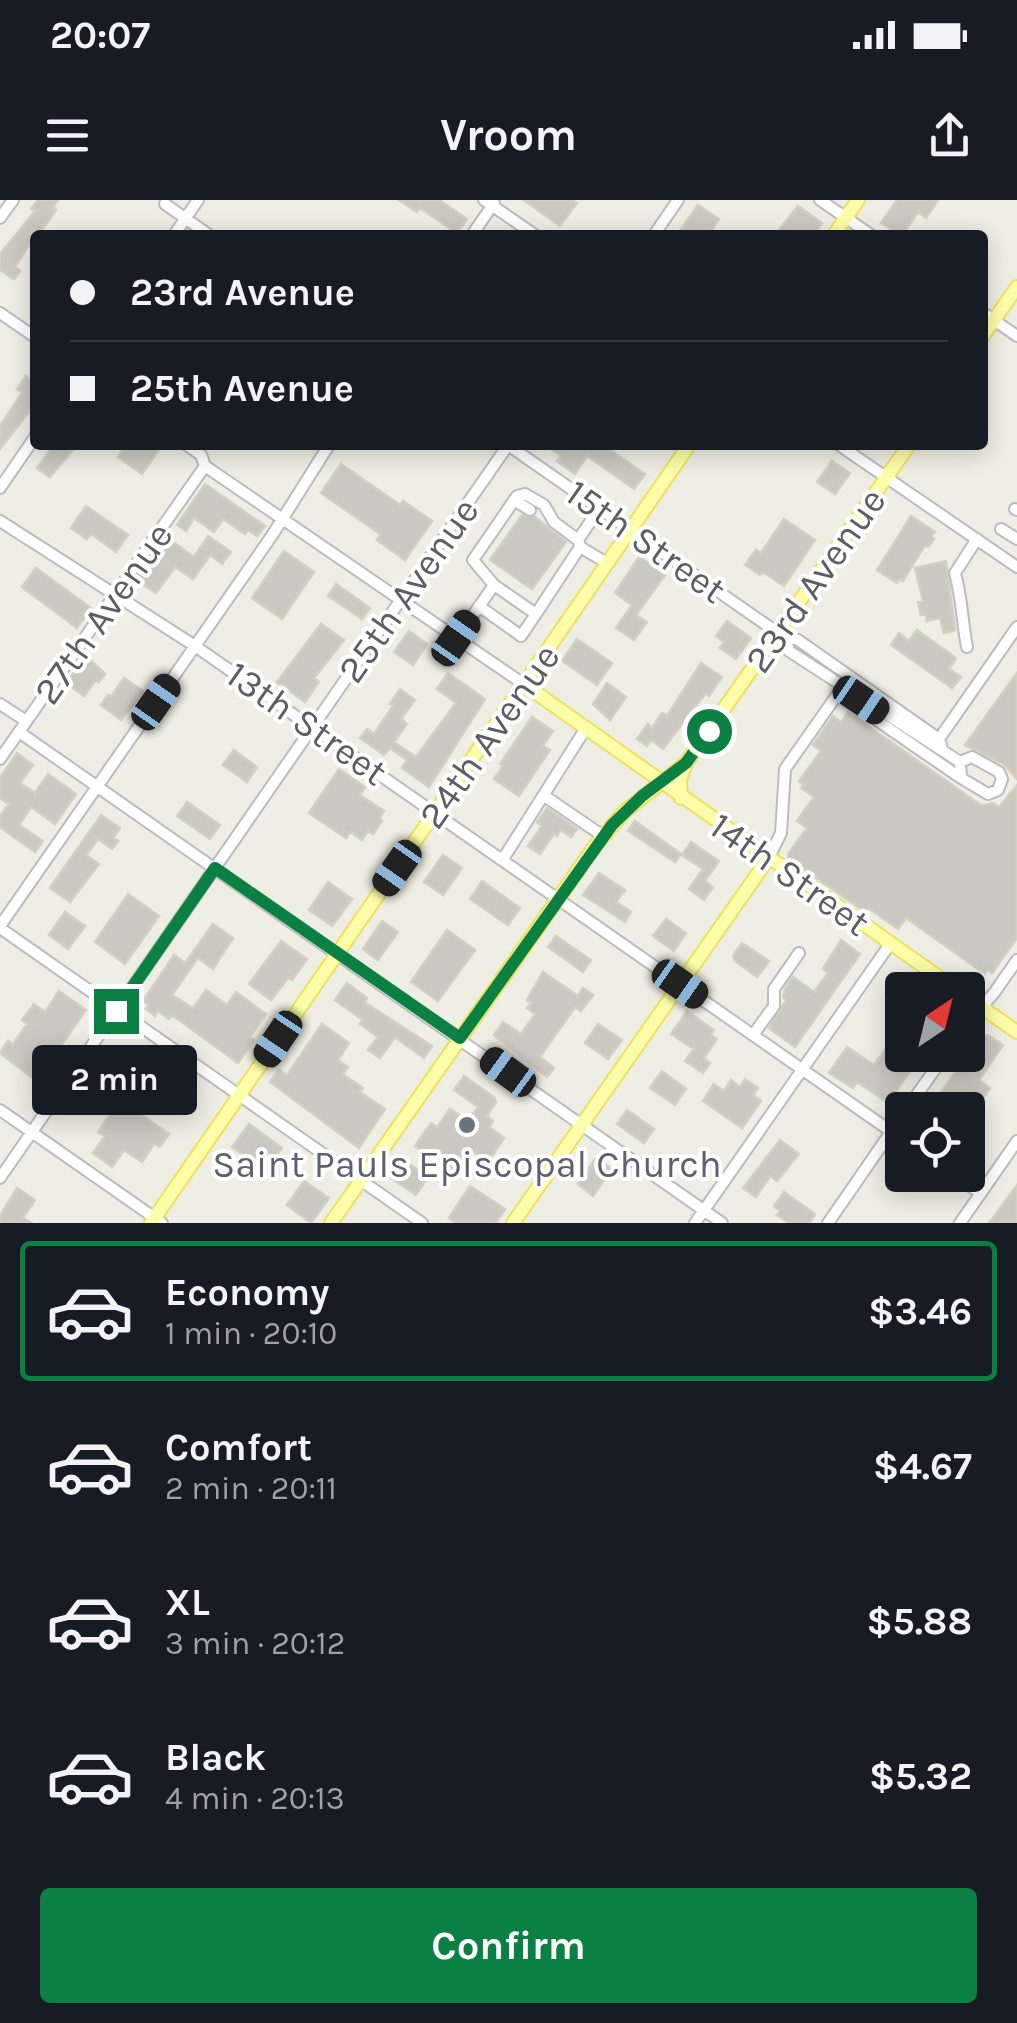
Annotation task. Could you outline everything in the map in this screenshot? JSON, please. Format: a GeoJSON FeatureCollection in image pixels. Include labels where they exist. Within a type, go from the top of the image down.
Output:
{"type":"FeatureCollection","features":[{"type":"Feature","properties":{"kind":"main road"},"geometry":{"type":"LineString","coordinates":[[838,230],[858,200]]}},
{"type":"Feature","properties":{"kind":"main road"},"geometry":{"type":"LineString","coordinates":[[988,316],[1017,287]]}},
{"type":"Feature","properties":{"kind":"main road","name":"24th Avenue"},"geometry":{"type":"LineString","coordinates":[[156,1221],[686,450]]}},
{"type":"Feature","properties":{"kind":"main road","name":"23rd Avenue"},"geometry":{"type":"LineString","coordinates":[[332,1223],[603,836],[624,812],[686,763],[781,635],[905,450]]}},
{"type":"Feature","properties":{"kind":"main road","name":"14th Street"},"geometry":{"type":"LineString","coordinates":[[525,684],[680,798],[931,972]]}},
{"type":"Feature","properties":{"kind":"main road","name":"23rd Avenue"},"geometry":{"type":"LineString","coordinates":[[680,798],[680,780],[686,763]]}},
{"type":"Feature","properties":{"kind":"main road"},"geometry":{"type":"LineString","coordinates":[[513,1223],[768,859]]}},
{"type":"Feature","properties":{"kind":"main road"},"geometry":{"type":"LineString","coordinates":[[985,1010],[1017,1032]]}},
{"type":"Feature","properties":{"kind":"street"},"geometry":{"type":"LineString","coordinates":[[0,218],[13,200]]}},
{"type":"Feature","properties":{"kind":"street"},"geometry":{"type":"LineString","coordinates":[[177,230],[198,200]]}},
{"type":"Feature","properties":{"kind":"street"},"geometry":{"type":"LineString","coordinates":[[657,230],[678,200]]}},
{"type":"Feature","properties":{"kind":"street"},"geometry":{"type":"LineString","coordinates":[[820,200],[864,230]]}},
{"type":"Feature","properties":{"kind":"street"},"geometry":{"type":"LineString","coordinates":[[475,230],[491,202],[528,230]]}},
{"type":"Feature","properties":{"kind":"street"},"geometry":{"type":"LineString","coordinates":[[165,204],[202,230]]}},
{"type":"Feature","properties":{"kind":"street"},"geometry":{"type":"LineString","coordinates":[[0,313],[30,334]]}},
{"type":"Feature","properties":{"kind":"street"},"geometry":{"type":"LineString","coordinates":[[988,316],[1017,336]]}},
{"type":"Feature","properties":{"kind":"street"},"geometry":{"type":"LineString","coordinates":[[0,488],[30,444]]}},
{"type":"Feature","properties":{"kind":"street","name":"14th Street"},"geometry":{"type":"LineString","coordinates":[[194,450],[206,466],[525,684]]}},
{"type":"Feature","properties":{"kind":"street"},"geometry":{"type":"LineString","coordinates":[[326,450],[0,927],[422,1223]]}},
{"type":"Feature","properties":{"kind":"street","name":"25th Avenue"},"geometry":{"type":"LineString","coordinates":[[0,1178],[505,450]]}},
{"type":"Feature","properties":{"kind":"street","name":"15th Street"},"geometry":{"type":"LineString","coordinates":[[515,450],[781,635],[798,640],[941,744]]}},
{"type":"Feature","properties":{"kind":"street"},"geometry":{"type":"LineString","coordinates":[[846,450],[1017,566]]}},
{"type":"Feature","properties":{"kind":"street","name":"27th Avenue"},"geometry":{"type":"LineString","coordinates":[[0,759],[206,466]]}},
{"type":"Feature","properties":{"kind":"street"},"geometry":{"type":"LineString","coordinates":[[536,614],[494,585],[473,560],[514,500],[525,494],[550,510],[554,522]]}},
{"type":"Feature","properties":{"kind":"street"},"geometry":{"type":"LineString","coordinates":[[514,500],[530,510]]}},
{"type":"Feature","properties":{"kind":"street"},"geometry":{"type":"LineString","coordinates":[[479,606],[521,636],[599,508]]}},
{"type":"Feature","properties":{"kind":"street"},"geometry":{"type":"LineString","coordinates":[[541,518],[554,522],[607,563]]}},
{"type":"Feature","properties":{"kind":"street","name":"13th Street"},"geometry":{"type":"LineString","coordinates":[[0,522],[195,646],[885,1128]]}},
{"type":"Feature","properties":{"kind":"street"},"geometry":{"type":"LineString","coordinates":[[1001,528],[1017,539]]}},
{"type":"Feature","properties":{"kind":"street"},"geometry":{"type":"LineString","coordinates":[[968,647],[960,616],[964,604],[955,573],[976,539]]}},
{"type":"Feature","properties":{"kind":"street"},"geometry":{"type":"LineString","coordinates":[[456,638],[494,585]]}},
{"type":"Feature","properties":{"kind":"street"},"geometry":{"type":"LineString","coordinates":[[961,778],[960,762],[941,744],[1017,626]]}},
{"type":"Feature","properties":{"kind":"street","name":"15th Street"},"geometry":{"type":"LineString","coordinates":[[781,635],[789,651],[880,712],[941,744]]}},
{"type":"Feature","properties":{"kind":"street"},"geometry":{"type":"LineString","coordinates":[[768,859],[782,833],[784,769],[850,676]]}},
{"type":"Feature","properties":{"kind":"street"},"geometry":{"type":"LineString","coordinates":[[0,704],[26,722]]}},
{"type":"Feature","properties":{"kind":"street"},"geometry":{"type":"LineString","coordinates":[[880,712],[878,721],[961,778],[988,794],[998,790],[1002,779],[999,772],[972,757],[960,762]]}},
{"type":"Feature","properties":{"kind":"street"},"geometry":{"type":"LineString","coordinates":[[504,860],[586,728]]}},
{"type":"Feature","properties":{"kind":"street"},"geometry":{"type":"LineString","coordinates":[[18,732],[722,1223]]}},
{"type":"Feature","properties":{"kind":"street"},"geometry":{"type":"LineString","coordinates":[[546,797],[603,836]]}},
{"type":"Feature","properties":{"kind":"street"},"geometry":{"type":"LineString","coordinates":[[695,1223],[890,944]]}},
{"type":"Feature","properties":{"kind":"street"},"geometry":{"type":"LineString","coordinates":[[753,1035],[774,1006],[774,989],[799,953]]}},
{"type":"Feature","properties":{"kind":"street"},"geometry":{"type":"LineString","coordinates":[[985,1002],[1017,960]]}},
{"type":"Feature","properties":{"kind":"street"},"geometry":{"type":"LineString","coordinates":[[0,1110],[156,1221]]}},
{"type":"Feature","properties":{"kind":"street"},"geometry":{"type":"LineString","coordinates":[[828,1223],[885,1141]]}},
{"type":"Feature","properties":{"kind":"street"},"geometry":{"type":"LineString","coordinates":[[960,1223],[1017,1142]]}},
{"type":"Feature","properties":{"kind":"building"},"geometry":{"type":"Polygon","coordinates":[[[38,200],[58,200],[42,230],[30,230],[30,243],[15,267],[20,271],[14,279],[0,270],[0,254],[35,211],[31,209],[38,200]]]}},
{"type":"Feature","properties":{"kind":"building"},"geometry":{"type":"Polygon","coordinates":[[[399,200],[439,200],[467,219],[459,230],[453,230],[420,208],[417,212],[399,200]]]}},
{"type":"Feature","properties":{"kind":"building"},"geometry":{"type":"Polygon","coordinates":[[[524,200],[572,200],[577,203],[560,226],[524,200]]]}},
{"type":"Feature","properties":{"kind":"building"},"geometry":{"type":"Polygon","coordinates":[[[897,200],[938,200],[926,218],[918,212],[905,230],[893,230],[881,223],[897,200]]]}},
{"type":"Feature","properties":{"kind":"building"},"geometry":{"type":"Polygon","coordinates":[[[698,205],[719,219],[711,230],[680,230],[698,205]]]}},
{"type":"Feature","properties":{"kind":"building"},"geometry":{"type":"Polygon","coordinates":[[[798,206],[822,223],[817,230],[779,230],[798,206]]]}},
{"type":"Feature","properties":{"kind":"building"},"geometry":{"type":"Polygon","coordinates":[[[26,376],[30,379],[30,410],[0,449],[0,426],[22,393],[17,389],[26,376]]]}},
{"type":"Feature","properties":{"kind":"building"},"geometry":{"type":"Polygon","coordinates":[[[50,450],[73,450],[50,477],[37,468],[50,450]]]}},
{"type":"Feature","properties":{"kind":"building"},"geometry":{"type":"Polygon","coordinates":[[[123,450],[158,451],[142,474],[118,457],[123,450]]]}},
{"type":"Feature","properties":{"kind":"building"},"geometry":{"type":"Polygon","coordinates":[[[552,450],[610,450],[645,474],[634,489],[587,456],[575,474],[557,461],[561,456],[552,450]]]}},
{"type":"Feature","properties":{"kind":"building"},"geometry":{"type":"Polygon","coordinates":[[[832,461],[850,473],[835,494],[817,482],[832,461]]]}},
{"type":"Feature","properties":{"kind":"building"},"geometry":{"type":"Polygon","coordinates":[[[341,464],[400,505],[403,501],[432,521],[405,560],[377,540],[380,534],[321,493],[341,464]]]}},
{"type":"Feature","properties":{"kind":"building"},"geometry":{"type":"Polygon","coordinates":[[[205,484],[265,526],[257,536],[248,530],[245,534],[223,519],[214,532],[194,518],[186,531],[177,525],[205,484]]]}},
{"type":"Feature","properties":{"kind":"building"},"geometry":{"type":"Polygon","coordinates":[[[86,506],[128,535],[116,552],[91,534],[87,539],[71,528],[86,506]]]}},
{"type":"Feature","properties":{"kind":"building"},"geometry":{"type":"Polygon","coordinates":[[[522,515],[535,517],[566,542],[532,589],[490,560],[522,515]]]}},
{"type":"Feature","properties":{"kind":"building"},"geometry":{"type":"Polygon","coordinates":[[[911,516],[935,532],[931,537],[934,539],[928,547],[925,545],[903,581],[897,583],[877,570],[911,516]]]}},
{"type":"Feature","properties":{"kind":"building"},"geometry":{"type":"Polygon","coordinates":[[[784,519],[815,540],[784,586],[745,565],[756,550],[761,553],[784,519]]]}},
{"type":"Feature","properties":{"kind":"building"},"geometry":{"type":"Polygon","coordinates":[[[208,536],[231,552],[222,564],[210,555],[193,579],[175,567],[156,593],[136,580],[166,537],[194,557],[208,536]]]}},
{"type":"Feature","properties":{"kind":"building"},"geometry":{"type":"Polygon","coordinates":[[[284,551],[314,572],[282,619],[252,598],[284,551]]]}},
{"type":"Feature","properties":{"kind":"building"},"geometry":{"type":"Polygon","coordinates":[[[639,557],[665,575],[636,615],[647,622],[634,640],[616,628],[632,605],[615,593],[639,557]]]}},
{"type":"Feature","properties":{"kind":"building"},"geometry":{"type":"Polygon","coordinates":[[[946,561],[955,630],[944,633],[940,618],[927,621],[926,614],[921,615],[918,602],[923,601],[915,568],[946,561]]]}},
{"type":"Feature","properties":{"kind":"building"},"geometry":{"type":"Polygon","coordinates":[[[36,568],[91,608],[77,628],[22,587],[36,568]]]}},
{"type":"Feature","properties":{"kind":"building"},"geometry":{"type":"Polygon","coordinates":[[[336,584],[370,608],[362,619],[328,596],[336,584]]]}},
{"type":"Feature","properties":{"kind":"building"},"geometry":{"type":"Polygon","coordinates":[[[727,621],[751,638],[736,659],[720,648],[724,642],[716,636],[727,621]]]}},
{"type":"Feature","properties":{"kind":"building"},"geometry":{"type":"Polygon","coordinates":[[[321,624],[344,640],[314,678],[319,682],[305,702],[277,682],[321,624]]]}},
{"type":"Feature","properties":{"kind":"building"},"geometry":{"type":"Polygon","coordinates":[[[917,630],[956,658],[949,669],[961,677],[952,688],[891,645],[899,633],[909,641],[917,630]]]}},
{"type":"Feature","properties":{"kind":"building"},"geometry":{"type":"Polygon","coordinates":[[[409,631],[427,644],[413,665],[394,652],[409,631]]]}},
{"type":"Feature","properties":{"kind":"building"},"geometry":{"type":"Polygon","coordinates":[[[577,639],[612,663],[597,685],[562,661],[577,639]]]}},
{"type":"Feature","properties":{"kind":"building"},"geometry":{"type":"Polygon","coordinates":[[[86,656],[105,674],[84,696],[66,683],[86,656]]]}},
{"type":"Feature","properties":{"kind":"building"},"geometry":{"type":"Polygon","coordinates":[[[701,663],[722,677],[709,696],[706,693],[663,749],[651,740],[647,746],[637,739],[648,724],[652,728],[662,713],[667,716],[701,663]]]}},
{"type":"Feature","properties":{"kind":"building"},"geometry":{"type":"Polygon","coordinates":[[[448,673],[485,699],[429,787],[402,768],[407,760],[390,748],[384,755],[360,738],[367,729],[374,734],[400,689],[415,700],[401,719],[407,724],[394,742],[416,757],[456,703],[437,689],[448,673]]]}},
{"type":"Feature","properties":{"kind":"building"},"geometry":{"type":"Polygon","coordinates":[[[1017,673],[1017,779],[1003,764],[965,745],[1017,673]]]}},
{"type":"Feature","properties":{"kind":"building"},"geometry":{"type":"Polygon","coordinates":[[[124,678],[143,691],[121,720],[101,705],[124,678]]]}},
{"type":"Feature","properties":{"kind":"building"},"geometry":{"type":"Polygon","coordinates":[[[607,683],[626,697],[610,720],[593,704],[607,683]]]}},
{"type":"Feature","properties":{"kind":"building"},"geometry":{"type":"Polygon","coordinates":[[[848,712],[982,806],[993,803],[999,807],[1017,785],[1017,938],[992,973],[988,970],[985,974],[906,918],[898,929],[868,908],[865,912],[789,859],[788,854],[807,828],[797,821],[814,797],[801,788],[804,785],[799,781],[821,751],[813,745],[833,716],[841,722],[848,712]]]}},
{"type":"Feature","properties":{"kind":"building"},"geometry":{"type":"Polygon","coordinates":[[[532,717],[553,731],[543,746],[550,750],[519,796],[494,779],[532,717]]]}},
{"type":"Feature","properties":{"kind":"building"},"geometry":{"type":"Polygon","coordinates":[[[234,750],[257,767],[247,782],[223,765],[234,750]]]}},
{"type":"Feature","properties":{"kind":"building"},"geometry":{"type":"Polygon","coordinates":[[[17,753],[33,765],[20,783],[35,793],[48,774],[76,794],[55,824],[31,807],[19,825],[43,841],[35,852],[0,827],[0,816],[9,804],[0,798],[0,778],[17,753]]]}},
{"type":"Feature","properties":{"kind":"building"},"geometry":{"type":"Polygon","coordinates":[[[339,769],[365,787],[360,795],[384,811],[373,834],[368,831],[362,840],[351,832],[346,838],[309,813],[339,769]]]}},
{"type":"Feature","properties":{"kind":"building"},"geometry":{"type":"Polygon","coordinates":[[[187,802],[220,825],[210,839],[177,816],[187,802]]]}},
{"type":"Feature","properties":{"kind":"building"},"geometry":{"type":"Polygon","coordinates":[[[547,808],[577,829],[571,837],[561,830],[557,836],[554,834],[540,854],[528,846],[542,826],[537,822],[547,808]]]}},
{"type":"Feature","properties":{"kind":"building"},"geometry":{"type":"Polygon","coordinates":[[[101,815],[120,828],[113,838],[118,841],[112,849],[98,839],[86,855],[99,864],[70,902],[50,888],[101,815]]]}},
{"type":"Feature","properties":{"kind":"building"},"geometry":{"type":"Polygon","coordinates":[[[635,821],[681,854],[675,862],[628,831],[635,821]]]}},
{"type":"Feature","properties":{"kind":"building"},"geometry":{"type":"Polygon","coordinates":[[[691,842],[719,861],[705,881],[713,887],[704,900],[689,889],[703,869],[682,855],[691,842]]]}},
{"type":"Feature","properties":{"kind":"building"},"geometry":{"type":"Polygon","coordinates":[[[443,855],[462,868],[443,895],[424,882],[443,855]]]}},
{"type":"Feature","properties":{"kind":"building"},"geometry":{"type":"Polygon","coordinates":[[[599,873],[625,890],[616,902],[631,912],[625,922],[583,895],[599,873]]]}},
{"type":"Feature","properties":{"kind":"building"},"geometry":{"type":"Polygon","coordinates":[[[482,881],[520,908],[508,925],[470,899],[482,881]]]}},
{"type":"Feature","properties":{"kind":"building"},"geometry":{"type":"Polygon","coordinates":[[[328,882],[352,899],[332,926],[309,910],[328,882]]]}},
{"type":"Feature","properties":{"kind":"building"},"geometry":{"type":"Polygon","coordinates":[[[128,894],[159,916],[125,964],[95,942],[128,894]]]}},
{"type":"Feature","properties":{"kind":"building"},"geometry":{"type":"Polygon","coordinates":[[[65,912],[85,926],[68,949],[49,935],[65,912]]]}},
{"type":"Feature","properties":{"kind":"building"},"geometry":{"type":"Polygon","coordinates":[[[666,919],[686,933],[674,951],[653,936],[666,919]]]}},
{"type":"Feature","properties":{"kind":"building"},"geometry":{"type":"Polygon","coordinates":[[[382,921],[398,932],[378,960],[363,949],[382,921]]]}},
{"type":"Feature","properties":{"kind":"building"},"geometry":{"type":"Polygon","coordinates":[[[213,924],[233,938],[213,969],[198,958],[172,995],[193,1008],[206,990],[227,1005],[236,992],[266,1014],[238,1063],[172,1015],[169,1019],[158,1011],[155,1016],[143,1001],[174,955],[185,963],[213,924]]]}},
{"type":"Feature","properties":{"kind":"building"},"geometry":{"type":"Polygon","coordinates":[[[447,930],[475,950],[438,1001],[411,982],[447,930]]]}},
{"type":"Feature","properties":{"kind":"building"},"geometry":{"type":"Polygon","coordinates":[[[556,936],[591,960],[583,972],[548,947],[556,936]]]}},
{"type":"Feature","properties":{"kind":"building"},"geometry":{"type":"Polygon","coordinates":[[[841,940],[860,954],[795,1047],[769,1028],[786,1000],[785,989],[793,977],[814,992],[828,973],[823,969],[841,940]]]}},
{"type":"Feature","properties":{"kind":"building"},"geometry":{"type":"Polygon","coordinates":[[[281,941],[307,959],[271,1000],[249,984],[281,941]]]}},
{"type":"Feature","properties":{"kind":"building"},"geometry":{"type":"Polygon","coordinates":[[[742,943],[769,961],[757,977],[735,961],[733,956],[742,943]]]}},
{"type":"Feature","properties":{"kind":"building"},"geometry":{"type":"Polygon","coordinates":[[[543,972],[578,996],[583,988],[593,995],[581,1011],[575,1007],[540,1057],[554,1068],[547,1077],[494,1035],[503,1022],[521,1034],[535,1014],[527,1008],[531,1003],[527,1000],[543,972]]]}},
{"type":"Feature","properties":{"kind":"building"},"geometry":{"type":"Polygon","coordinates":[[[347,983],[367,998],[364,1002],[432,1046],[424,1058],[395,1037],[380,1058],[368,1050],[378,1037],[360,1024],[363,1020],[335,1000],[347,983]]]}},
{"type":"Feature","properties":{"kind":"building"},"geometry":{"type":"Polygon","coordinates":[[[59,991],[86,1010],[36,1081],[0,1053],[8,1041],[13,1044],[27,1024],[22,1020],[34,1004],[45,1012],[59,991]]]}},
{"type":"Feature","properties":{"kind":"building"},"geometry":{"type":"Polygon","coordinates":[[[687,1011],[714,1030],[711,1035],[717,1039],[704,1058],[710,1063],[703,1073],[685,1061],[694,1049],[671,1034],[687,1011]]]}},
{"type":"Feature","properties":{"kind":"building"},"geometry":{"type":"Polygon","coordinates":[[[322,1024],[349,1043],[338,1060],[348,1067],[343,1074],[385,1109],[359,1148],[270,1082],[279,1070],[287,1075],[322,1024]]]}},
{"type":"Feature","properties":{"kind":"building"},"geometry":{"type":"Polygon","coordinates":[[[598,1024],[622,1040],[608,1059],[585,1043],[598,1024]]]}},
{"type":"Feature","properties":{"kind":"building"},"geometry":{"type":"Polygon","coordinates":[[[985,1035],[1003,1045],[985,1071],[985,1035]]]}},
{"type":"Feature","properties":{"kind":"building"},"geometry":{"type":"Polygon","coordinates":[[[847,1047],[874,1065],[885,1050],[885,1072],[909,1072],[896,1092],[885,1092],[885,1101],[857,1082],[853,1088],[829,1073],[847,1047]]]}},
{"type":"Feature","properties":{"kind":"building"},"geometry":{"type":"Polygon","coordinates":[[[662,1071],[686,1089],[675,1105],[650,1088],[662,1071]]]}},
{"type":"Feature","properties":{"kind":"building"},"geometry":{"type":"Polygon","coordinates":[[[955,1072],[984,1072],[979,1080],[990,1088],[985,1095],[985,1092],[941,1092],[955,1072]]]}},
{"type":"Feature","properties":{"kind":"building","name":"Saint Pauls Episcopal Church"},"geometry":{"type":"Polygon","coordinates":[[[464,1076],[494,1097],[496,1102],[487,1116],[493,1121],[489,1127],[504,1138],[488,1162],[469,1149],[453,1172],[415,1146],[431,1123],[437,1127],[450,1109],[468,1121],[478,1107],[454,1090],[464,1076]]]}},
{"type":"Feature","properties":{"kind":"building"},"geometry":{"type":"Polygon","coordinates":[[[745,1079],[758,1088],[753,1095],[761,1101],[742,1128],[703,1101],[714,1084],[724,1091],[731,1080],[740,1087],[745,1079]]]}},
{"type":"Feature","properties":{"kind":"building"},"geometry":{"type":"Polygon","coordinates":[[[120,1100],[169,1134],[160,1147],[154,1144],[142,1162],[124,1150],[112,1167],[93,1153],[105,1136],[98,1132],[120,1100]]]}},
{"type":"Feature","properties":{"kind":"building"},"geometry":{"type":"Polygon","coordinates":[[[627,1110],[654,1129],[644,1143],[617,1124],[627,1110]]]}},
{"type":"Feature","properties":{"kind":"building"},"geometry":{"type":"Polygon","coordinates":[[[249,1124],[282,1148],[273,1159],[266,1153],[257,1165],[232,1147],[249,1124]]]}},
{"type":"Feature","properties":{"kind":"building"},"geometry":{"type":"Polygon","coordinates":[[[780,1140],[799,1154],[777,1181],[770,1176],[756,1197],[743,1188],[780,1140]]]}},
{"type":"Feature","properties":{"kind":"building"},"geometry":{"type":"Polygon","coordinates":[[[401,1158],[428,1177],[416,1195],[388,1176],[401,1158]]]}},
{"type":"Feature","properties":{"kind":"building"},"geometry":{"type":"Polygon","coordinates":[[[596,1158],[612,1169],[593,1196],[578,1184],[596,1158]]]}},
{"type":"Feature","properties":{"kind":"building"},"geometry":{"type":"Polygon","coordinates":[[[304,1181],[329,1198],[311,1223],[287,1205],[304,1181]]]}},
{"type":"Feature","properties":{"kind":"building"},"geometry":{"type":"Polygon","coordinates":[[[1017,1185],[1017,1223],[989,1223],[1017,1185]]]}},
{"type":"Feature","properties":{"kind":"building"},"geometry":{"type":"Polygon","coordinates":[[[470,1186],[505,1209],[496,1223],[456,1223],[449,1218],[470,1186]]]}},
{"type":"Feature","properties":{"kind":"building"},"geometry":{"type":"Polygon","coordinates":[[[17,1188],[35,1200],[23,1218],[31,1223],[0,1223],[0,1216],[17,1188]]]}},
{"type":"Feature","properties":{"kind":"building"},"geometry":{"type":"Polygon","coordinates":[[[784,1192],[815,1214],[809,1223],[789,1223],[777,1215],[780,1211],[774,1206],[784,1192]]]}},
{"type":"Feature","properties":{"kind":"place","name":"Saint Pauls Episcopal Church"},"geometry":{"type":"Point","coordinates":[467,1125]}},
{"type":"Feature","properties":{"kind":"route"},"geometry":{"type":"LineString","coordinates":[[116,1011],[215,868],[460,1038],[612,825],[686,763],[709,731]]}}]}
